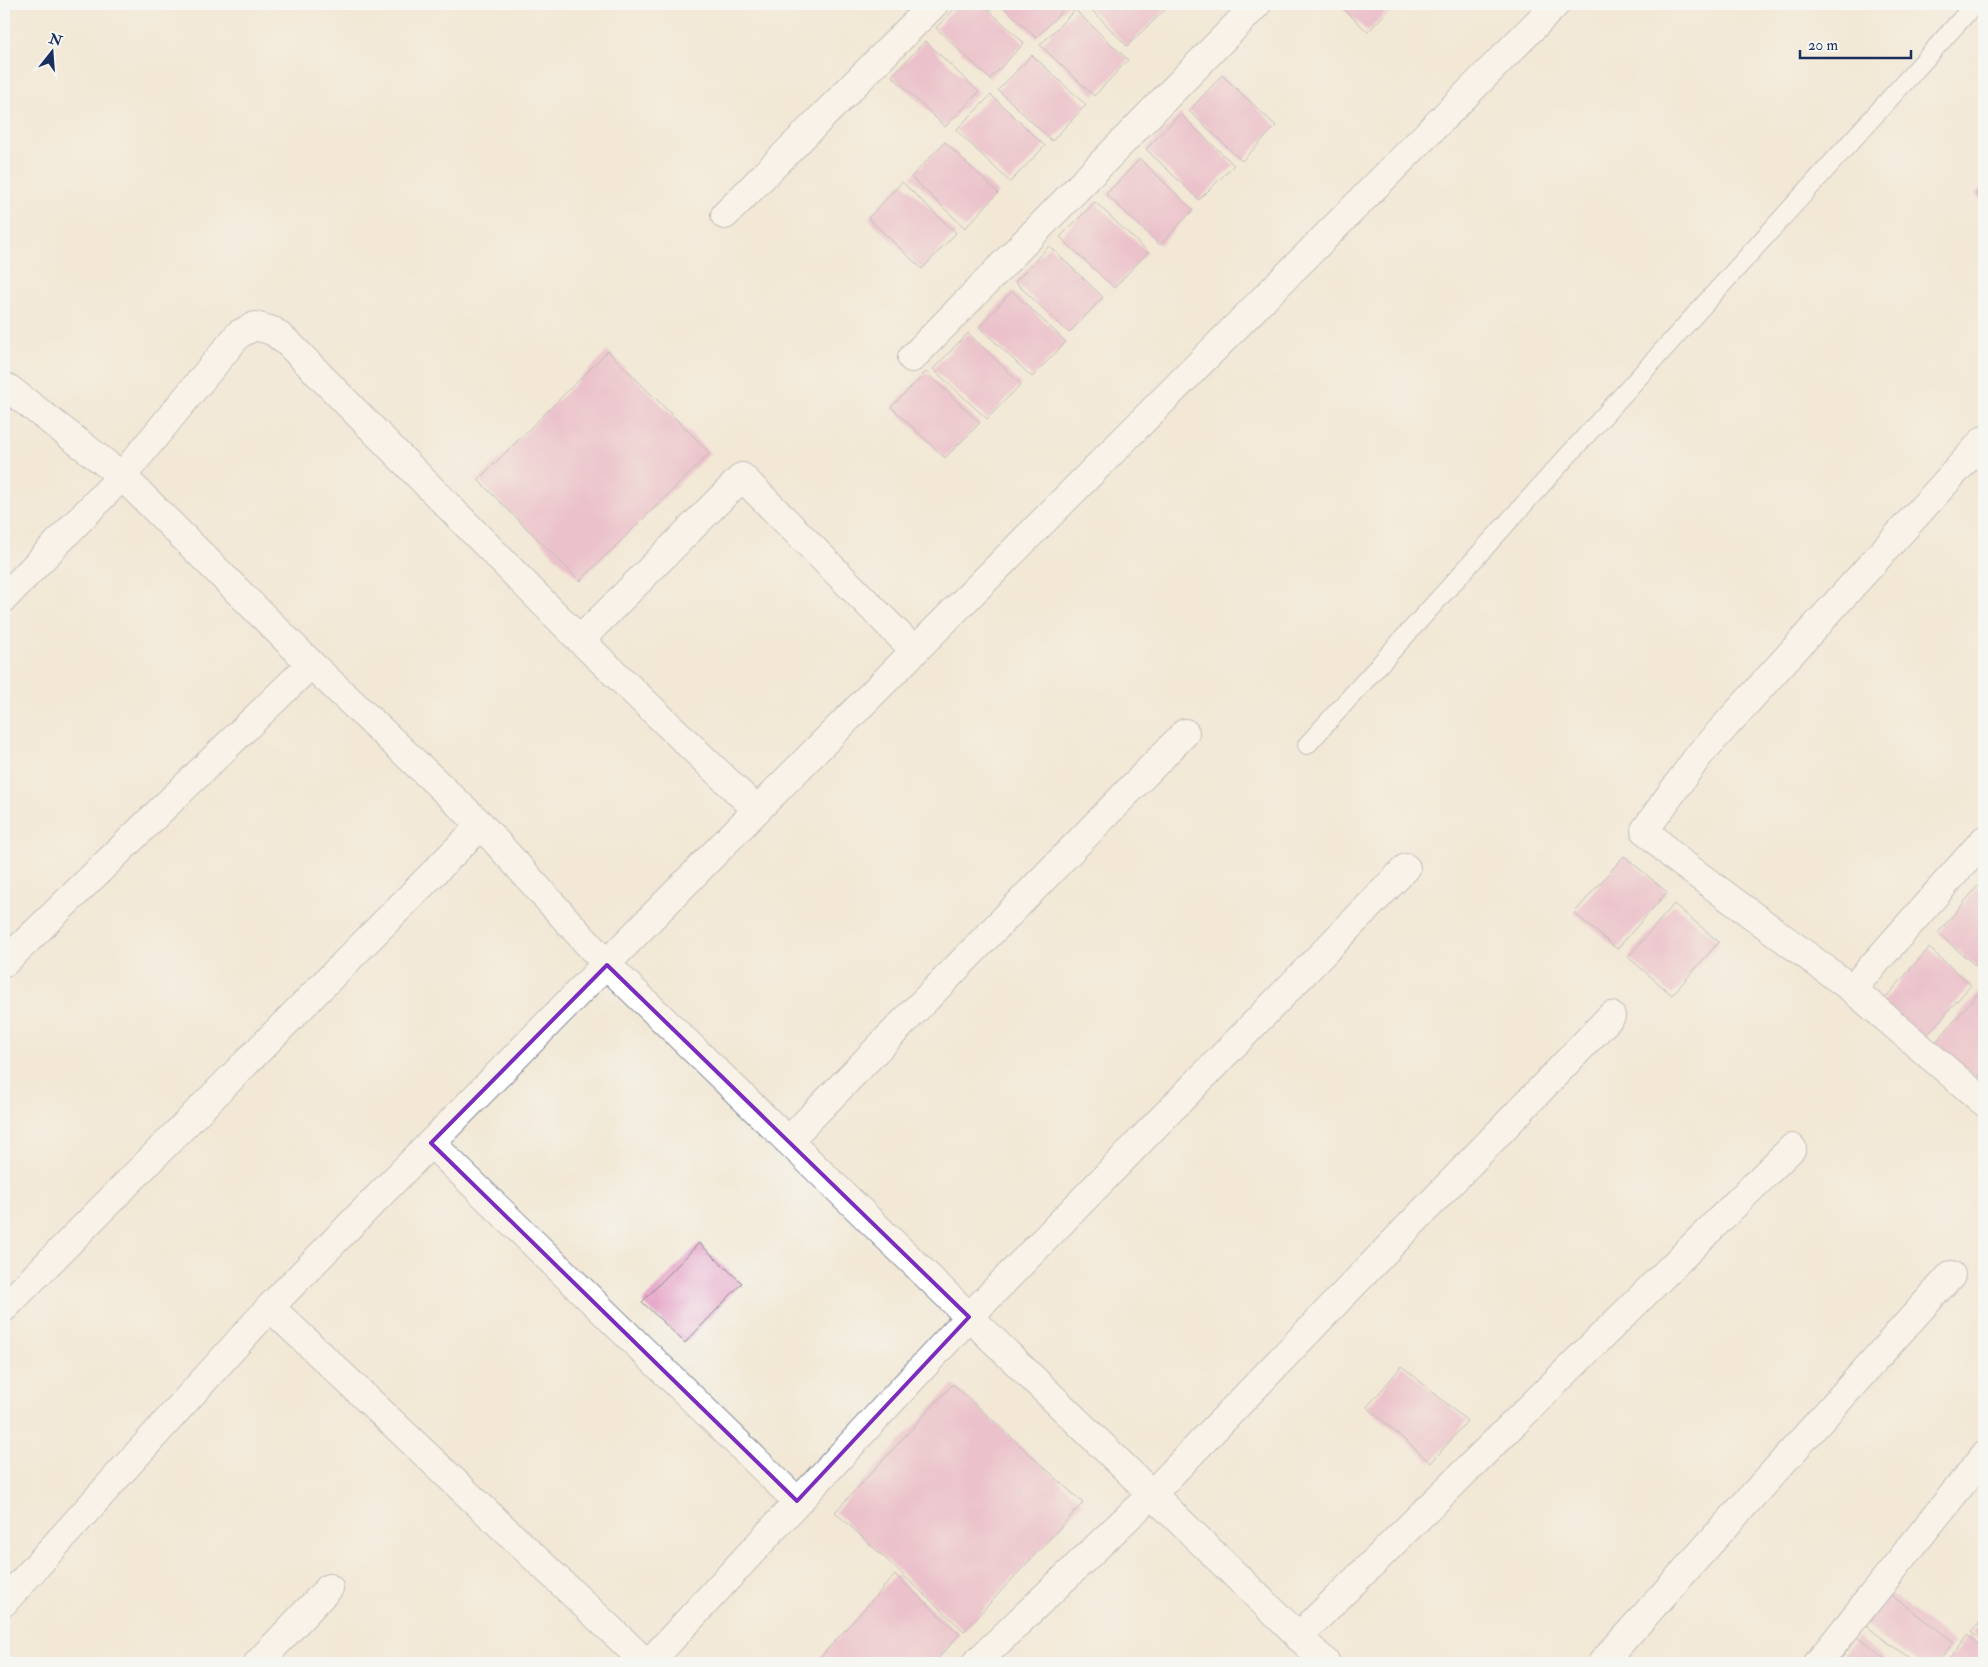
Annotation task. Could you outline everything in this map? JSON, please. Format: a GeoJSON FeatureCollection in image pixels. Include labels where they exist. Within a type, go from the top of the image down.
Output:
{"type":"FeatureCollection","features":[{"type":"Feature","properties":{"kind":"street"},"geometry":{"type":"LineString","coordinates":[[724,215],[934,4]]}},
{"type":"Feature","properties":{"kind":"street"},"geometry":{"type":"LineString","coordinates":[[912,358],[1257,4]]}},
{"type":"Feature","properties":{"kind":"street"},"geometry":{"type":"LineString","coordinates":[[4,1602],[270,1307],[757,810],[1556,4]]}},
{"type":"Feature","properties":{"kind":"street"},"geometry":{"type":"LineString","coordinates":[[4,598],[122,476],[239,334],[255,326],[273,331],[289,344],[580,640],[757,810]]}},
{"type":"Feature","properties":{"kind":"street"},"geometry":{"type":"LineString","coordinates":[[8,388],[122,476],[311,664],[481,825],[607,964],[1151,1495],[1326,1663]]}},
{"type":"Feature","properties":{"kind":"street"},"geometry":{"type":"LineString","coordinates":[[1984,440],[1699,755],[1645,830],[1675,858],[1852,989],[1984,1102]]}},
{"type":"Feature","properties":{"kind":"street"},"geometry":{"type":"LineString","coordinates":[[580,640],[742,477],[915,651]]}},
{"type":"Feature","properties":{"kind":"street"},"geometry":{"type":"LineString","coordinates":[[4,964],[311,664]]}},
{"type":"Feature","properties":{"kind":"street"},"geometry":{"type":"LineString","coordinates":[[788,1141],[1185,733]]}},
{"type":"Feature","properties":{"kind":"street"},"geometry":{"type":"LineString","coordinates":[[4,1308],[481,825]]}},
{"type":"Feature","properties":{"kind":"street"},"geometry":{"type":"LineString","coordinates":[[1852,989],[1984,840]]}},
{"type":"Feature","properties":{"kind":"street"},"geometry":{"type":"LineString","coordinates":[[270,1307],[648,1663],[969,1317],[1406,868]]}},
{"type":"Feature","properties":{"kind":"street"},"geometry":{"type":"LineString","coordinates":[[976,1663],[1151,1495],[1611,1016]]}},
{"type":"Feature","properties":{"kind":"street"},"geometry":{"type":"LineString","coordinates":[[431,1143],[797,1501]]}},
{"type":"Feature","properties":{"kind":"street"},"geometry":{"type":"LineString","coordinates":[[1298,1637],[1792,1148]]}},
{"type":"Feature","properties":{"kind":"street"},"geometry":{"type":"LineString","coordinates":[[1602,1663],[1951,1275]]}},
{"type":"Feature","properties":{"kind":"street"},"geometry":{"type":"LineString","coordinates":[[1818,1663],[1984,1456]]}},
{"type":"Feature","properties":{"kind":"street"},"geometry":{"type":"LineString","coordinates":[[258,1663],[329,1588]]}},
{"type":"Feature","properties":{"kind":"lane"},"geometry":{"type":"LineString","coordinates":[[1307,745],[1975,4]]}},
{"type":"Feature","properties":{"kind":"highlighted area"},"geometry":{"type":"Polygon","coordinates":[[[607,965],[969,1317],[797,1501],[431,1143],[607,965]]]}},
{"type":"Feature","properties":{"kind":"building"},"geometry":{"type":"Polygon","coordinates":[[[959,4],[982,4],[1024,43],[990,79],[936,28],[959,4]]]}},
{"type":"Feature","properties":{"kind":"building"},"geometry":{"type":"Polygon","coordinates":[[[1001,4],[1069,4],[1036,38],[1001,4]]]}},
{"type":"Feature","properties":{"kind":"building"},"geometry":{"type":"Polygon","coordinates":[[[1086,4],[1171,4],[1127,46],[1086,4]]]}},
{"type":"Feature","properties":{"kind":"building"},"geometry":{"type":"Polygon","coordinates":[[[1338,4],[1394,4],[1368,32],[1338,4]]]}},
{"type":"Feature","properties":{"kind":"building"},"geometry":{"type":"Polygon","coordinates":[[[1075,10],[1128,60],[1094,96],[1040,45],[1075,10]]]}},
{"type":"Feature","properties":{"kind":"building"},"geometry":{"type":"Polygon","coordinates":[[[925,41],[979,92],[945,127],[892,76],[925,41]]]}},
{"type":"Feature","properties":{"kind":"building"},"geometry":{"type":"Polygon","coordinates":[[[1032,55],[1086,105],[1052,141],[998,90],[1032,55]]]}},
{"type":"Feature","properties":{"kind":"building"},"geometry":{"type":"Polygon","coordinates":[[[1222,75],[1276,126],[1242,161],[1189,111],[1222,75]]]}},
{"type":"Feature","properties":{"kind":"building"},"geometry":{"type":"Polygon","coordinates":[[[991,95],[1045,146],[1010,182],[956,130],[991,95]]]}},
{"type":"Feature","properties":{"kind":"building"},"geometry":{"type":"Polygon","coordinates":[[[1180,114],[1234,165],[1199,200],[1146,149],[1180,114]]]}},
{"type":"Feature","properties":{"kind":"building"},"geometry":{"type":"Polygon","coordinates":[[[945,142],[998,193],[965,228],[911,177],[945,142]]]}},
{"type":"Feature","properties":{"kind":"building"},"geometry":{"type":"Polygon","coordinates":[[[1140,159],[1193,210],[1160,245],[1106,194],[1140,159]]]}},
{"type":"Feature","properties":{"kind":"building"},"geometry":{"type":"Polygon","coordinates":[[[902,182],[956,233],[922,269],[868,218],[902,182]]]}},
{"type":"Feature","properties":{"kind":"building"},"geometry":{"type":"Polygon","coordinates":[[[1984,184],[1984,202],[1975,194],[1984,184]]]}},
{"type":"Feature","properties":{"kind":"building"},"geometry":{"type":"Polygon","coordinates":[[[1095,202],[1148,252],[1114,288],[1060,237],[1095,202]]]}},
{"type":"Feature","properties":{"kind":"building"},"geometry":{"type":"Polygon","coordinates":[[[1049,246],[1103,297],[1069,333],[1015,282],[1049,246]]]}},
{"type":"Feature","properties":{"kind":"building"},"geometry":{"type":"Polygon","coordinates":[[[1012,291],[1066,342],[1032,377],[979,327],[1012,291]]]}},
{"type":"Feature","properties":{"kind":"building"},"geometry":{"type":"Polygon","coordinates":[[[968,333],[1021,384],[987,419],[933,369],[968,333]]]}},
{"type":"Feature","properties":{"kind":"building"},"geometry":{"type":"Polygon","coordinates":[[[608,351],[710,453],[580,581],[478,480],[608,351]]]}},
{"type":"Feature","properties":{"kind":"building"},"geometry":{"type":"Polygon","coordinates":[[[926,372],[980,423],[945,458],[891,407],[926,372]]]}},
{"type":"Feature","properties":{"kind":"building"},"geometry":{"type":"Polygon","coordinates":[[[1624,856],[1667,892],[1617,949],[1574,913],[1624,856]]]}},
{"type":"Feature","properties":{"kind":"building"},"geometry":{"type":"Polygon","coordinates":[[[1984,879],[1984,962],[1978,968],[1938,933],[1984,879]]]}},
{"type":"Feature","properties":{"kind":"building"},"geometry":{"type":"Polygon","coordinates":[[[1674,904],[1719,942],[1672,995],[1628,957],[1674,904]]]}},
{"type":"Feature","properties":{"kind":"building"},"geometry":{"type":"Polygon","coordinates":[[[1929,948],[1971,985],[1924,1039],[1881,1003],[1929,948]]]}},
{"type":"Feature","properties":{"kind":"building"},"geometry":{"type":"Polygon","coordinates":[[[1981,990],[1984,992],[1984,1070],[1977,1079],[1935,1043],[1981,990]]]}},
{"type":"Feature","properties":{"kind":"building"},"geometry":{"type":"Polygon","coordinates":[[[699,1243],[742,1283],[685,1343],[642,1302],[699,1243]]]}},
{"type":"Feature","properties":{"kind":"building"},"geometry":{"type":"Polygon","coordinates":[[[1402,1366],[1467,1421],[1431,1463],[1367,1407],[1402,1366]]]}},
{"type":"Feature","properties":{"kind":"building"},"geometry":{"type":"Polygon","coordinates":[[[953,1384],[1083,1503],[964,1631],[835,1512],[953,1384]]]}},
{"type":"Feature","properties":{"kind":"building"},"geometry":{"type":"Polygon","coordinates":[[[895,1575],[960,1634],[934,1663],[815,1663],[895,1575]]]}},
{"type":"Feature","properties":{"kind":"building"},"geometry":{"type":"Polygon","coordinates":[[[1887,1592],[1954,1642],[1938,1663],[1916,1663],[1863,1624],[1887,1592]]]}},
{"type":"Feature","properties":{"kind":"building"},"geometry":{"type":"Polygon","coordinates":[[[1984,1616],[1984,1641],[1972,1632],[1984,1616]]]}},
{"type":"Feature","properties":{"kind":"building"},"geometry":{"type":"Polygon","coordinates":[[[1968,1635],[1984,1648],[1984,1663],[1946,1663],[1968,1635]]]}},
{"type":"Feature","properties":{"kind":"building"},"geometry":{"type":"Polygon","coordinates":[[[1857,1637],[1891,1663],[1838,1663],[1857,1637]]]}}]}
